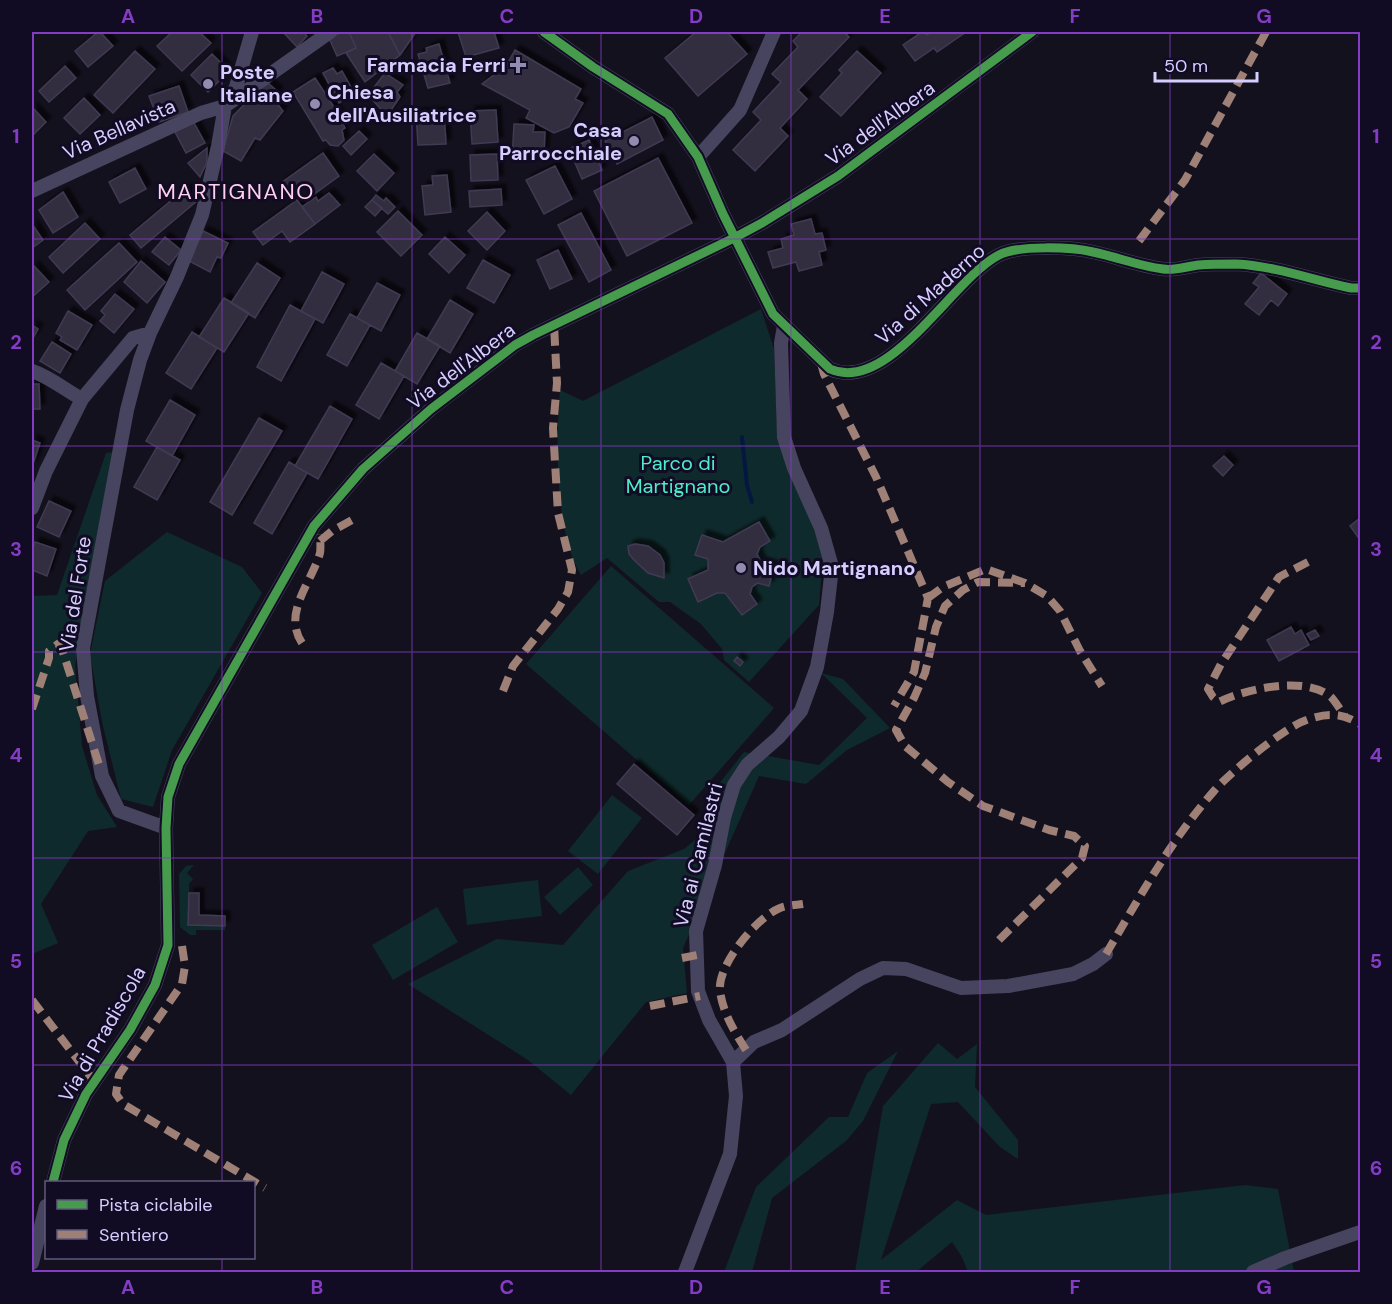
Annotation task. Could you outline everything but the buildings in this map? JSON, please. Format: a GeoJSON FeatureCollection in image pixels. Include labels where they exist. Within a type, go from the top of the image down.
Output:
{"type":"FeatureCollection","features":[{"type":"Feature","properties":{"kind":"street","name":"Via del Forte"},"geometry":{"type":"LineString","coordinates":[[166,828],[119,811],[102,776],[87,696],[83,648],[127,410],[140,360],[202,215],[225,106],[236,87],[252,32]]}},
{"type":"Feature","properties":{"kind":"street","name":"Via Bellavista"},"geometry":{"type":"LineString","coordinates":[[32,191],[201,113],[225,106],[330,32]]}},
{"type":"Feature","properties":{"kind":"street","name":"Via di Maderno"},"geometry":{"type":"LineString","coordinates":[[544,32],[587,63],[668,114],[698,157],[734,238],[773,314],[830,369],[839,373],[865,369],[883,360],[926,325],[974,272],[1000,254],[1019,250],[1041,248],[1090,251],[1166,270],[1201,265],[1237,264],[1275,269],[1341,286],[1360,288]]}},
{"type":"Feature","properties":{"kind":"street"},"geometry":{"type":"LineString","coordinates":[[698,157],[740,110],[774,32]]}},
{"type":"Feature","properties":{"kind":"street","name":"Via dell'Albera"},"geometry":{"type":"LineString","coordinates":[[166,828],[168,797],[179,764],[213,702],[314,526],[363,469],[431,409],[515,345],[762,223],[838,176],[1032,32]]}},
{"type":"Feature","properties":{"kind":"street"},"geometry":{"type":"LineString","coordinates":[[32,182],[47,183]]}},
{"type":"Feature","properties":{"kind":"street","name":"Via ai Camilastri"},"geometry":{"type":"LineString","coordinates":[[685,1272],[730,1154],[736,1096],[733,1062],[709,1020],[698,991],[696,931],[734,785],[747,765],[778,737],[801,711],[817,667],[832,567],[821,528],[783,437],[781,343],[784,326]]}},
{"type":"Feature","properties":{"kind":"street"},"geometry":{"type":"LineString","coordinates":[[32,508],[46,471],[82,399],[133,338],[150,333]]}},
{"type":"Feature","properties":{"kind":"street"},"geometry":{"type":"LineString","coordinates":[[32,371],[44,375],[82,399]]}},
{"type":"Feature","properties":{"kind":"street","name":"Via di Pradiscola"},"geometry":{"type":"LineString","coordinates":[[53,1181],[64,1140],[86,1094],[130,1030],[155,985],[168,945],[166,828]]}},
{"type":"Feature","properties":{"kind":"street"},"geometry":{"type":"LineString","coordinates":[[733,1062],[754,1042],[782,1030],[860,979],[883,968],[906,969],[961,988],[999,987],[1073,974],[1093,964],[1106,954]]}},
{"type":"Feature","properties":{"kind":"street"},"geometry":{"type":"LineString","coordinates":[[32,1263],[45,1210]]}},
{"type":"Feature","properties":{"kind":"street"},"geometry":{"type":"LineString","coordinates":[[1253,1272],[1285,1258],[1360,1232]]}},
{"type":"Feature","properties":{"kind":"green space","name":"Parco di Martignano"},"geometry":{"type":"Polygon","coordinates":[[[761,309],[774,349],[777,426],[823,555],[819,605],[749,682],[724,660],[722,649],[701,624],[670,602],[659,602],[607,558],[581,575],[572,557],[561,511],[558,434],[560,390],[583,401],[761,309]]]}},
{"type":"Feature","properties":{"kind":"green space"},"geometry":{"type":"Polygon","coordinates":[[[114,452],[75,666],[82,746],[97,795],[117,827],[88,831],[41,904],[58,943],[32,954],[32,596],[57,595],[106,453],[114,452]]]}},
{"type":"Feature","properties":{"kind":"green space"},"geometry":{"type":"Polygon","coordinates":[[[167,532],[242,567],[262,593],[172,750],[153,807],[121,799],[102,722],[90,654],[105,581],[167,532]]]}},
{"type":"Feature","properties":{"kind":"green space"},"geometry":{"type":"Polygon","coordinates":[[[611,566],[774,708],[689,805],[526,664],[611,566]]]}},
{"type":"Feature","properties":{"kind":"green space"},"geometry":{"type":"Polygon","coordinates":[[[821,673],[843,679],[890,728],[847,750],[806,784],[759,776],[683,948],[687,993],[646,1002],[571,1095],[528,1060],[408,984],[497,939],[563,945],[628,871],[684,849],[707,830],[711,794],[744,752],[819,765],[867,718],[821,673]]]}},
{"type":"Feature","properties":{"kind":"green space"},"geometry":{"type":"Polygon","coordinates":[[[612,795],[642,818],[598,874],[568,851],[612,795]]]}},
{"type":"Feature","properties":{"kind":"green space"},"geometry":{"type":"Polygon","coordinates":[[[194,865],[187,873],[193,879],[189,884],[189,925],[225,926],[225,930],[196,930],[196,935],[190,935],[180,927],[179,874],[186,866],[194,865]]]}},
{"type":"Feature","properties":{"kind":"green space"},"geometry":{"type":"Polygon","coordinates":[[[578,867],[593,885],[560,915],[544,897],[578,867]]]}},
{"type":"Feature","properties":{"kind":"green space"},"geometry":{"type":"Polygon","coordinates":[[[538,880],[542,916],[467,925],[463,889],[538,880]]]}},
{"type":"Feature","properties":{"kind":"green space"},"geometry":{"type":"Polygon","coordinates":[[[437,907],[458,942],[393,980],[372,945],[437,907]]]}},
{"type":"Feature","properties":{"kind":"green space"},"geometry":{"type":"Polygon","coordinates":[[[938,1043],[957,1059],[977,1044],[975,1087],[1018,1140],[1018,1159],[1000,1147],[958,1102],[931,1104],[881,1260],[957,1200],[986,1215],[1245,1185],[1278,1189],[1294,1272],[968,1272],[952,1242],[916,1272],[855,1272],[883,1106],[938,1043]]]}},
{"type":"Feature","properties":{"kind":"green space"},"geometry":{"type":"Polygon","coordinates":[[[898,1051],[863,1121],[846,1141],[772,1198],[752,1272],[724,1272],[756,1187],[829,1117],[848,1117],[867,1073],[898,1051]]]}},
{"type":"Feature","properties":{"kind":"waterway"},"geometry":{"type":"LineString","coordinates":[[742,437],[747,485],[752,502]]}},
{"type":"Feature","properties":{"kind":"marked path"},"geometry":{"type":"LineString","coordinates":[[1139,241],[1185,180],[1266,32]]}},
{"type":"Feature","properties":{"kind":"marked path"},"geometry":{"type":"LineString","coordinates":[[503,691],[513,666],[558,609],[568,592],[572,570],[558,513],[553,428],[557,383],[554,325]]}},
{"type":"Feature","properties":{"kind":"marked path"},"geometry":{"type":"LineString","coordinates":[[821,363],[824,374],[876,477],[928,598],[914,672],[894,706]]}},
{"type":"Feature","properties":{"kind":"marked path"},"geometry":{"type":"LineString","coordinates":[[320,541],[352,520]]}},
{"type":"Feature","properties":{"kind":"marked path"},"geometry":{"type":"LineString","coordinates":[[302,643],[295,620],[300,598],[320,553],[320,534]]}},
{"type":"Feature","properties":{"kind":"marked path"},"geometry":{"type":"LineString","coordinates":[[1308,562],[1279,577],[1221,664],[1208,689],[1219,702],[1275,686],[1307,687],[1320,690],[1331,697],[1345,716]]}},
{"type":"Feature","properties":{"kind":"marked path"},"geometry":{"type":"LineString","coordinates":[[928,598],[943,587],[986,569],[1025,583],[1047,596],[1060,611],[1080,651],[1102,686]]}},
{"type":"Feature","properties":{"kind":"marked path"},"geometry":{"type":"LineString","coordinates":[[999,940],[1082,858],[1085,846],[1074,836],[1049,830],[983,806],[948,782],[905,746],[896,730],[925,673],[936,627],[945,606],[963,590],[978,582],[1025,583]]}},
{"type":"Feature","properties":{"kind":"marked path"},"geometry":{"type":"LineString","coordinates":[[32,709],[49,658],[49,651],[58,644],[62,649],[101,771]]}},
{"type":"Feature","properties":{"kind":"marked path"},"geometry":{"type":"LineString","coordinates":[[1106,954],[1170,849],[1198,810],[1231,774],[1270,742],[1295,725],[1307,720],[1334,715],[1346,717],[1360,724]]}},
{"type":"Feature","properties":{"kind":"marked path"},"geometry":{"type":"LineString","coordinates":[[746,1050],[730,1022],[721,999],[721,980],[725,968],[740,943],[760,921],[780,908],[803,904]]}},
{"type":"Feature","properties":{"kind":"marked path"},"geometry":{"type":"LineString","coordinates":[[182,946],[185,966],[182,984],[119,1075],[116,1094],[123,1104],[253,1181]]}},
{"type":"Feature","properties":{"kind":"marked path"},"geometry":{"type":"LineString","coordinates":[[682,958],[697,955]]}},
{"type":"Feature","properties":{"kind":"marked path"},"geometry":{"type":"LineString","coordinates":[[650,1006],[700,996]]}},
{"type":"Feature","properties":{"kind":"marked path"},"geometry":{"type":"LineString","coordinates":[[32,1000],[94,1081]]}},
{"type":"Feature","properties":{"kind":"marked path"},"geometry":{"type":"LineString","coordinates":[[255,1182],[265,1188]]}},
{"type":"Feature","properties":{"kind":"cycle path"},"geometry":{"type":"LineString","coordinates":[[544,32],[593,67],[668,114],[698,157],[723,214],[773,314],[830,369],[852,373],[875,365],[897,350],[919,330],[981,268],[999,255],[1019,250],[1045,248],[1084,250],[1145,266],[1168,269],[1208,264],[1251,265],[1351,288],[1360,288]]}},
{"type":"Feature","properties":{"kind":"cycle path"},"geometry":{"type":"LineString","coordinates":[[53,1181],[64,1140],[86,1094],[130,1030],[155,985],[168,945],[166,828],[168,797],[179,764],[314,526],[363,469],[431,409],[515,345],[762,223],[838,176],[1032,32]]}},
{"type":"Feature","properties":{"kind":"place","name":"Farmacia Ferri"},"geometry":{"type":"Point","coordinates":[518,65]}},
{"type":"Feature","properties":{"kind":"place","name":"Poste Italiane"},"geometry":{"type":"Point","coordinates":[208,84]}},
{"type":"Feature","properties":{"kind":"place","name":"Chiesa dell'Ausiliatrice"},"geometry":{"type":"Point","coordinates":[315,104]}},
{"type":"Feature","properties":{"kind":"place","name":"Casa Parrocchiale"},"geometry":{"type":"Point","coordinates":[634,141]}},
{"type":"Feature","properties":{"kind":"place","name":"Nido Martignano"},"geometry":{"type":"Point","coordinates":[741,568]}},
{"type":"Feature","properties":{"kind":"district","name":"MARTIGNANO"},"geometry":{"type":"Point","coordinates":[236,191]}}]}
